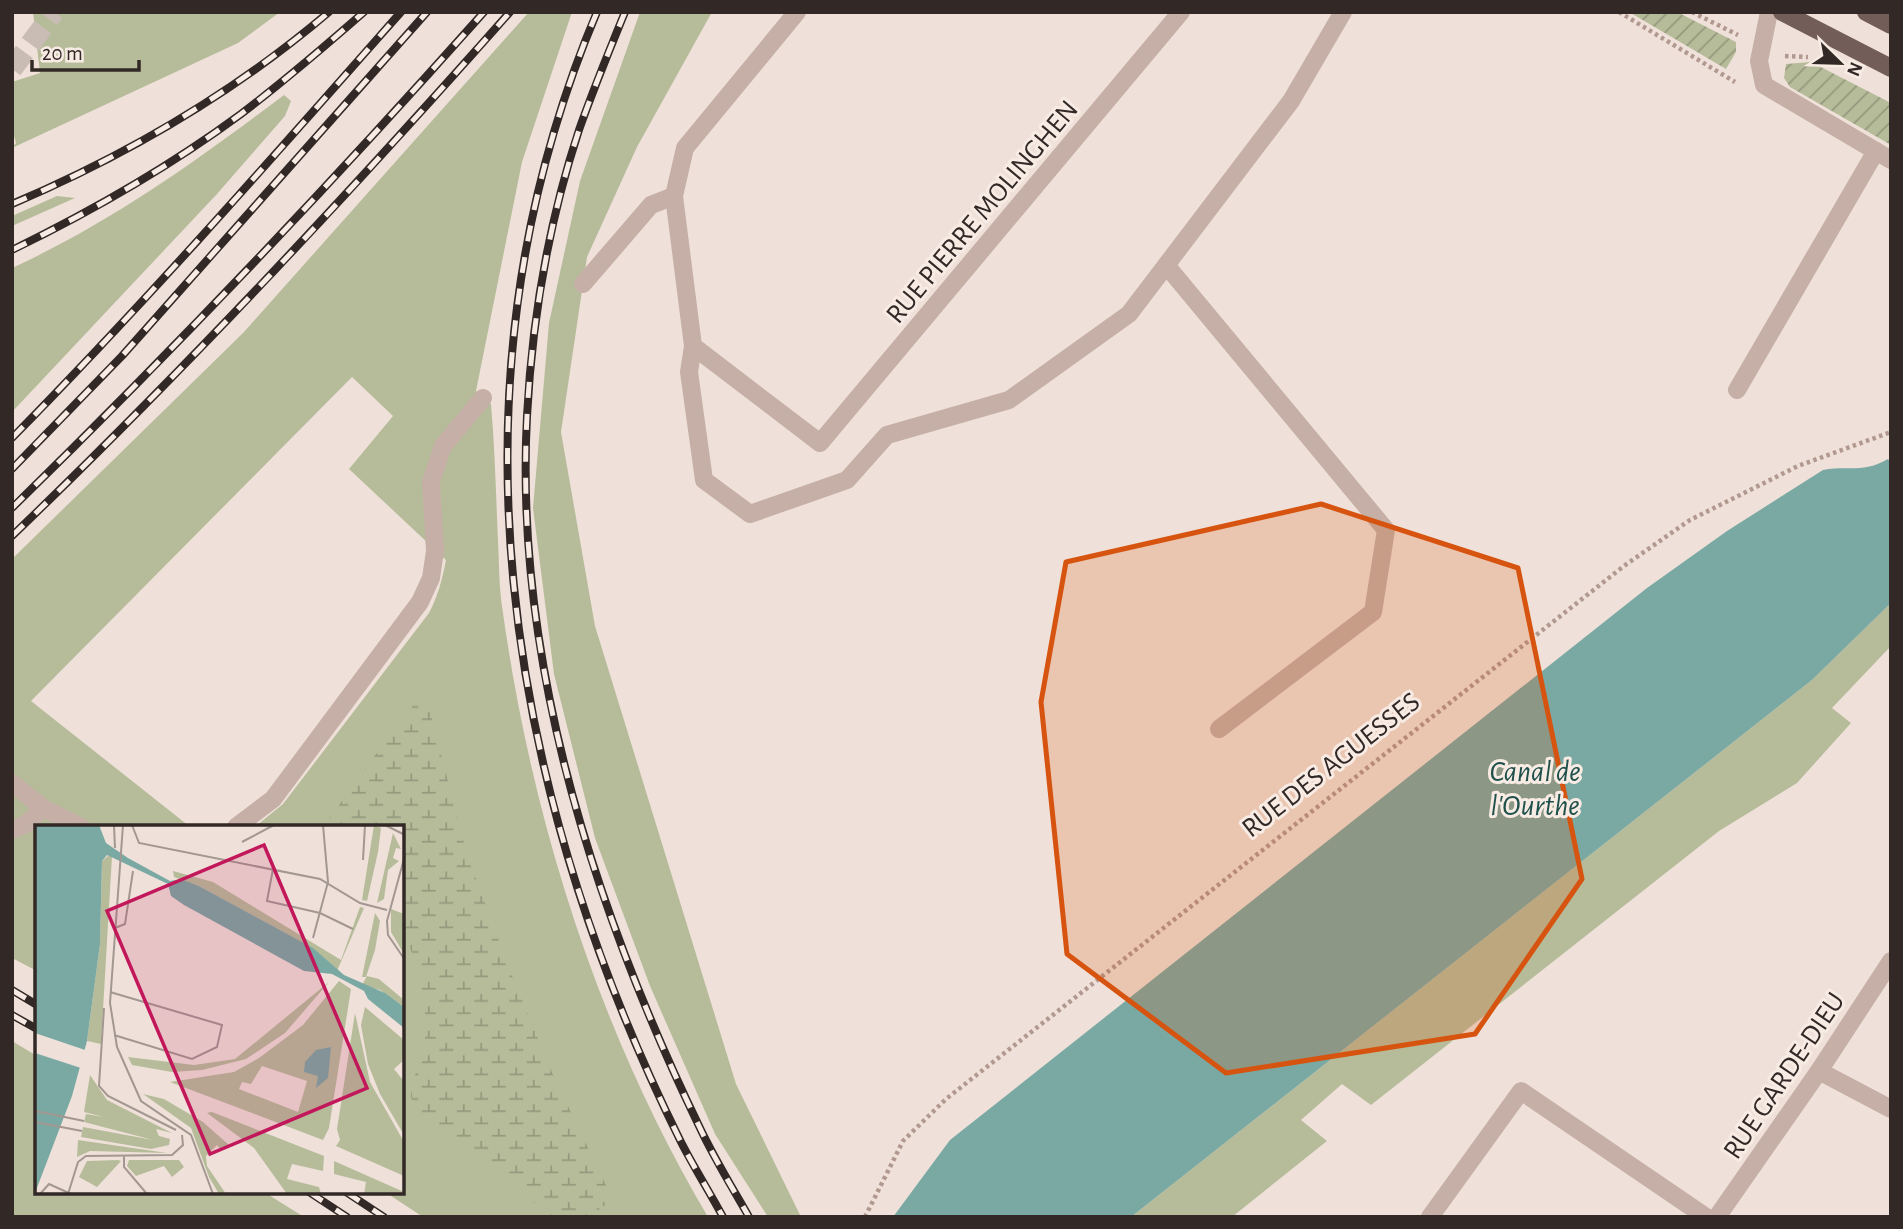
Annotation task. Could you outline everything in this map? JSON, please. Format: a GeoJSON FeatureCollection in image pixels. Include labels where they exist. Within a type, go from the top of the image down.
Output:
{"type":"FeatureCollection","features":[{"type":"Feature","properties":{"kind":"main road"},"geometry":{"type":"LineString","coordinates":[[1782,12],[1891,68]]}},
{"type":"Feature","properties":{"kind":"main road"},"geometry":{"type":"LineString","coordinates":[[1866,12],[1891,25]]}},
{"type":"Feature","properties":{"kind":"street"},"geometry":{"type":"LineString","coordinates":[[797,12],[685,148],[674,196],[693,346],[689,372],[704,480],[750,514],[847,480],[887,435],[1009,400],[1129,314],[1291,101],[1343,12]]}},
{"type":"Feature","properties":{"kind":"street","name":"RUE PIERRE MOLINGHEN"},"geometry":{"type":"LineString","coordinates":[[693,346],[820,443],[1181,12]]}},
{"type":"Feature","properties":{"kind":"street"},"geometry":{"type":"LineString","coordinates":[[1737,390],[1883,156],[1764,85],[1759,61],[1769,12]]}},
{"type":"Feature","properties":{"kind":"street"},"geometry":{"type":"LineString","coordinates":[[583,284],[651,205],[674,196]]}},
{"type":"Feature","properties":{"kind":"street"},"geometry":{"type":"LineString","coordinates":[[1166,265],[1386,530],[1373,612],[1219,729]]}},
{"type":"Feature","properties":{"kind":"street"},"geometry":{"type":"LineString","coordinates":[[239,825],[273,799],[420,602],[431,578],[435,551],[431,482],[443,446],[483,398]]}},
{"type":"Feature","properties":{"kind":"street"},"geometry":{"type":"LineString","coordinates":[[12,783],[43,808],[77,825]]}},
{"type":"Feature","properties":{"kind":"street"},"geometry":{"type":"LineString","coordinates":[[12,830],[26,824],[43,808]]}},
{"type":"Feature","properties":{"kind":"street","name":"RUE GARDE-DIEU"},"geometry":{"type":"LineString","coordinates":[[1717,1217],[1891,961]]}},
{"type":"Feature","properties":{"kind":"street"},"geometry":{"type":"LineString","coordinates":[[1819,1070],[1891,1109]]}},
{"type":"Feature","properties":{"kind":"street"},"geometry":{"type":"LineString","coordinates":[[1430,1217],[1521,1091],[1706,1217]]}},
{"type":"Feature","properties":{"kind":"path"},"geometry":{"type":"LineString","coordinates":[[1692,12],[1784,56],[1820,57]]}},
{"type":"Feature","properties":{"kind":"path","name":"RUE DES AGUESSES"},"geometry":{"type":"LineString","coordinates":[[865,1217],[903,1141],[946,1099],[1624,566],[1690,520],[1786,472],[1891,432]]}},
{"type":"Feature","properties":{"kind":"highlighted area"},"geometry":{"type":"Polygon","coordinates":[[[1321,504],[1518,568],[1582,879],[1475,1034],[1226,1073],[1067,954],[1041,702],[1066,562],[1321,504]]]}},
{"type":"Feature","properties":{"kind":"green space"},"geometry":{"type":"Polygon","coordinates":[[[33,12],[280,12],[238,43],[12,148],[16,143],[12,129],[12,82],[40,73],[33,12]]]}},
{"type":"Feature","properties":{"kind":"green space"},"geometry":{"type":"Polygon","coordinates":[[[529,12],[572,12],[522,162],[476,391],[491,404],[501,599],[530,760],[550,840],[601,996],[668,1145],[708,1217],[423,1217],[388,1194],[404,1194],[404,825],[257,825],[283,804],[429,613],[446,560],[349,469],[393,416],[352,377],[31,701],[188,825],[35,825],[35,970],[12,958],[12,559],[243,333],[529,12]]]}},
{"type":"Feature","properties":{"kind":"green space"},"geometry":{"type":"Polygon","coordinates":[[[640,12],[712,12],[637,147],[587,257],[561,432],[595,626],[736,1084],[801,1217],[768,1217],[715,1134],[650,986],[595,838],[554,674],[533,508],[549,323],[580,181],[640,12]]]}},
{"type":"Feature","properties":{"kind":"green space"},"geometry":{"type":"Polygon","coordinates":[[[1629,12],[1677,12],[1736,42],[1736,52],[1726,69],[1629,12]]]}},
{"type":"Feature","properties":{"kind":"green space"},"geometry":{"type":"Polygon","coordinates":[[[1811,62],[1891,103],[1891,145],[1790,87],[1784,78],[1786,64],[1811,62]]]}},
{"type":"Feature","properties":{"kind":"green space"},"geometry":{"type":"Polygon","coordinates":[[[284,95],[291,101],[285,116],[217,194],[12,412],[12,268],[118,211],[219,143],[284,95]]]}},
{"type":"Feature","properties":{"kind":"green space"},"geometry":{"type":"Polygon","coordinates":[[[57,196],[75,198],[12,226],[12,216],[57,196]]]}},
{"type":"Feature","properties":{"kind":"green space"},"geometry":{"type":"Polygon","coordinates":[[[1891,603],[1891,646],[1832,708],[1851,723],[1797,783],[1719,831],[1371,1105],[1342,1084],[1301,1120],[1327,1141],[1232,1217],[1131,1217],[1812,680],[1891,603]]]}},
{"type":"Feature","properties":{"kind":"green space"},"geometry":{"type":"Polygon","coordinates":[[[414,698],[436,704],[432,719],[466,851],[510,971],[553,1075],[613,1200],[592,1217],[553,1217],[417,1114],[411,1097],[425,1043],[425,1011],[420,979],[404,928],[404,825],[325,825],[411,711],[414,698]]]}},
{"type":"Feature","properties":{"kind":"green space"},"geometry":{"type":"Polygon","coordinates":[[[12,1041],[35,1055],[35,1194],[267,1194],[304,1217],[12,1217],[12,1041]]]}},
{"type":"Feature","properties":{"kind":"water","name":"Canal de l'Ourthe"},"geometry":{"type":"Polygon","coordinates":[[[1888,459],[1891,463],[1891,603],[1812,680],[1131,1217],[893,1217],[950,1140],[1647,588],[1727,531],[1823,470],[1863,468],[1888,459]]]}},
{"type":"Feature","properties":{"kind":"tunnel"},"geometry":{"type":"LineString","coordinates":[[12,69],[54,12]]}},
{"type":"Feature","properties":{"kind":"railway"},"geometry":{"type":"LineString","coordinates":[[12,204],[96,165],[178,120],[256,69],[329,12]]}},
{"type":"Feature","properties":{"kind":"railway"},"geometry":{"type":"LineString","coordinates":[[12,250],[130,187],[186,152],[241,114],[364,12]]}},
{"type":"Feature","properties":{"kind":"railway"},"geometry":{"type":"LineString","coordinates":[[12,438],[161,281],[401,12]]}},
{"type":"Feature","properties":{"kind":"railway"},"geometry":{"type":"LineString","coordinates":[[12,469],[122,356],[427,12]]}},
{"type":"Feature","properties":{"kind":"railway"},"geometry":{"type":"LineString","coordinates":[[12,508],[134,387],[252,264],[484,12]]}},
{"type":"Feature","properties":{"kind":"railway"},"geometry":{"type":"LineString","coordinates":[[12,536],[141,409],[266,279],[510,12]]}},
{"type":"Feature","properties":{"kind":"railway"},"geometry":{"type":"LineString","coordinates":[[597,12],[548,153],[519,296],[508,439],[514,583],[535,726],[571,867],[620,1005],[680,1140],[723,1217]]}},
{"type":"Feature","properties":{"kind":"railway"},"geometry":{"type":"LineString","coordinates":[[625,12],[568,164],[538,307],[527,416],[526,508],[534,600],[548,692],[569,782],[595,871],[626,959],[662,1045],[705,1139],[749,1217]]}},
{"type":"Feature","properties":{"kind":"railway"},"geometry":{"type":"LineString","coordinates":[[12,990],[35,1004]]}},
{"type":"Feature","properties":{"kind":"railway"},"geometry":{"type":"LineString","coordinates":[[12,1015],[35,1028]]}},
{"type":"Feature","properties":{"kind":"railway"},"geometry":{"type":"LineString","coordinates":[[312,1194],[347,1217]]}},
{"type":"Feature","properties":{"kind":"railway"},"geometry":{"type":"LineString","coordinates":[[349,1194],[384,1217]]}}]}
